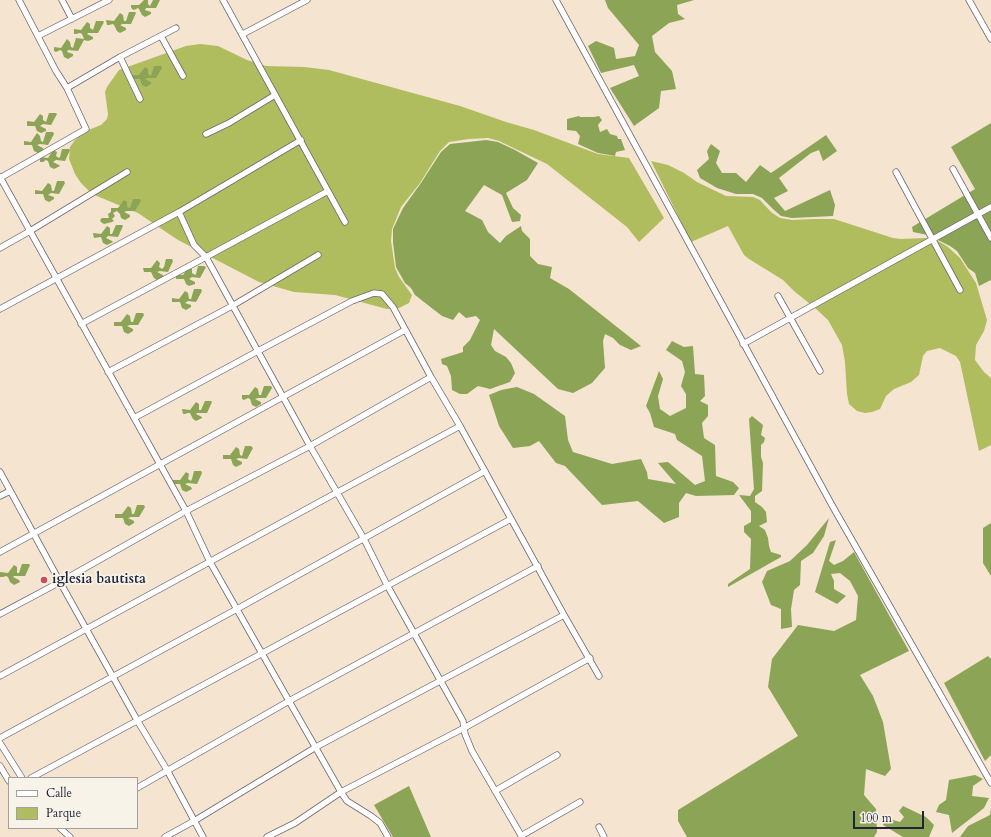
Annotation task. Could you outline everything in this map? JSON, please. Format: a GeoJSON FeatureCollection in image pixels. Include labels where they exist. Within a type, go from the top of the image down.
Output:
{"type":"FeatureCollection","features":[{"type":"Feature","properties":{"kind":"street"},"geometry":{"type":"LineString","coordinates":[[19,0],[67,88],[86,128],[0,177],[186,511],[210,562],[341,792],[347,800],[380,823],[388,837]]}},
{"type":"Feature","properties":{"kind":"street"},"geometry":{"type":"LineString","coordinates":[[62,0],[72,19]]}},
{"type":"Feature","properties":{"kind":"street"},"geometry":{"type":"LineString","coordinates":[[38,36],[109,0]]}},
{"type":"Feature","properties":{"kind":"street"},"geometry":{"type":"LineString","coordinates":[[223,0],[345,222]]}},
{"type":"Feature","properties":{"kind":"street"},"geometry":{"type":"LineString","coordinates":[[243,34],[307,0]]}},
{"type":"Feature","properties":{"kind":"street"},"geometry":{"type":"LineString","coordinates":[[556,0],[833,507],[991,783]]}},
{"type":"Feature","properties":{"kind":"street"},"geometry":{"type":"LineString","coordinates":[[969,0],[991,39]]}},
{"type":"Feature","properties":{"kind":"street"},"geometry":{"type":"LineString","coordinates":[[67,88],[120,57],[176,28]]}},
{"type":"Feature","properties":{"kind":"street"},"geometry":{"type":"LineString","coordinates":[[161,36],[183,76]]}},
{"type":"Feature","properties":{"kind":"street"},"geometry":{"type":"LineString","coordinates":[[120,57],[140,99]]}},
{"type":"Feature","properties":{"kind":"street"},"geometry":{"type":"LineString","coordinates":[[206,134],[229,123],[275,95]]}},
{"type":"Feature","properties":{"kind":"street"},"geometry":{"type":"LineString","coordinates":[[0,308],[179,212],[301,140]]}},
{"type":"Feature","properties":{"kind":"street"},"geometry":{"type":"LineString","coordinates":[[953,169],[991,238]]}},
{"type":"Feature","properties":{"kind":"street"},"geometry":{"type":"LineString","coordinates":[[0,248],[127,172]]}},
{"type":"Feature","properties":{"kind":"street"},"geometry":{"type":"LineString","coordinates":[[896,172],[960,290]]}},
{"type":"Feature","properties":{"kind":"street"},"geometry":{"type":"LineString","coordinates":[[82,324],[328,191]]}},
{"type":"Feature","properties":{"kind":"street"},"geometry":{"type":"LineString","coordinates":[[743,344],[991,207]]}},
{"type":"Feature","properties":{"kind":"street"},"geometry":{"type":"LineString","coordinates":[[179,212],[194,245],[206,257],[310,446],[364,539],[387,585],[462,721],[465,734],[472,751],[521,836],[580,802]]}},
{"type":"Feature","properties":{"kind":"street"},"geometry":{"type":"LineString","coordinates":[[108,372],[232,306],[318,255]]}},
{"type":"Feature","properties":{"kind":"street"},"geometry":{"type":"LineString","coordinates":[[134,418],[352,301],[374,293],[382,294],[393,307],[599,676]]}},
{"type":"Feature","properties":{"kind":"street"},"geometry":{"type":"LineString","coordinates":[[778,296],[820,371]]}},
{"type":"Feature","properties":{"kind":"street"},"geometry":{"type":"LineString","coordinates":[[0,552],[282,396],[405,330]]}},
{"type":"Feature","properties":{"kind":"street"},"geometry":{"type":"LineString","coordinates":[[0,614],[186,511],[310,446],[431,377]]}},
{"type":"Feature","properties":{"kind":"street"},"geometry":{"type":"LineString","coordinates":[[0,676],[336,492],[460,426]]}},
{"type":"Feature","properties":{"kind":"street"},"geometry":{"type":"LineString","coordinates":[[0,738],[237,609],[485,471]]}},
{"type":"Feature","properties":{"kind":"street"},"geometry":{"type":"LineString","coordinates":[[0,472],[203,837]]}},
{"type":"Feature","properties":{"kind":"street"},"geometry":{"type":"LineString","coordinates":[[0,496],[10,491]]}},
{"type":"Feature","properties":{"kind":"street"},"geometry":{"type":"LineString","coordinates":[[33,777],[511,519]]}},
{"type":"Feature","properties":{"kind":"street"},"geometry":{"type":"LineString","coordinates":[[138,787],[289,701],[538,566]]}},
{"type":"Feature","properties":{"kind":"street"},"geometry":{"type":"LineString","coordinates":[[165,837],[316,747],[564,615]]}},
{"type":"Feature","properties":{"kind":"street"},"geometry":{"type":"LineString","coordinates":[[267,837],[295,823],[341,792],[464,728],[590,658]]}},
{"type":"Feature","properties":{"kind":"street"},"geometry":{"type":"LineString","coordinates":[[0,743],[21,777]]}},
{"type":"Feature","properties":{"kind":"street"},"geometry":{"type":"LineString","coordinates":[[495,791],[557,755]]}},
{"type":"Feature","properties":{"kind":"street"},"geometry":{"type":"LineString","coordinates":[[0,766],[8,779]]}},
{"type":"Feature","properties":{"kind":"street"},"geometry":{"type":"LineString","coordinates":[[599,827],[604,837]]}},
{"type":"Feature","properties":{"kind":"street"},"geometry":{"type":"LineString","coordinates":[[64,829],[70,837]]}},
{"type":"Feature","properties":{"kind":"green space"},"geometry":{"type":"Polygon","coordinates":[[[144,0],[148,0],[148,4],[150,6],[153,0],[160,0],[156,8],[146,8],[145,10],[151,12],[151,14],[145,17],[138,8],[134,10],[131,7],[131,5],[139,5],[144,0]]]}},
{"type":"Feature","properties":{"kind":"green space"},"geometry":{"type":"Polygon","coordinates":[[[605,0],[694,0],[677,5],[678,14],[685,19],[669,23],[652,36],[655,52],[672,71],[676,89],[661,91],[659,108],[634,126],[610,88],[639,76],[634,65],[601,73],[588,46],[596,41],[614,48],[616,59],[635,56],[639,45],[608,8],[605,0]]]}},
{"type":"Feature","properties":{"kind":"green space"},"geometry":{"type":"Polygon","coordinates":[[[129,12],[136,13],[131,24],[120,25],[126,28],[126,30],[120,33],[113,24],[107,25],[106,20],[114,21],[120,13],[123,15],[124,21],[126,21],[129,12]]]}},
{"type":"Feature","properties":{"kind":"green space"},"geometry":{"type":"Polygon","coordinates":[[[96,21],[104,22],[98,33],[88,33],[87,34],[93,37],[93,39],[88,41],[84,40],[78,51],[68,50],[67,52],[73,54],[73,56],[68,59],[64,57],[62,51],[54,51],[54,47],[61,48],[67,39],[73,48],[76,38],[84,39],[80,33],[74,34],[74,29],[81,30],[87,22],[93,30],[96,21]]]}},
{"type":"Feature","properties":{"kind":"green space"},"geometry":{"type":"Polygon","coordinates":[[[200,44],[218,46],[247,60],[266,66],[304,67],[329,70],[460,106],[534,130],[598,154],[629,158],[664,218],[639,242],[627,227],[547,164],[499,141],[488,138],[449,142],[440,151],[420,183],[401,207],[392,229],[391,241],[395,268],[399,277],[412,295],[409,303],[399,308],[387,309],[335,295],[294,292],[259,282],[178,240],[138,213],[92,194],[81,183],[75,174],[69,159],[70,147],[75,140],[86,131],[101,125],[107,119],[108,114],[105,92],[119,70],[186,46],[200,44]]]}},
{"type":"Feature","properties":{"kind":"green space"},"geometry":{"type":"Polygon","coordinates":[[[154,66],[161,66],[162,68],[156,78],[145,79],[151,82],[151,84],[146,87],[142,85],[140,79],[132,79],[132,75],[139,75],[145,67],[148,69],[148,74],[151,76],[154,66]]]}},
{"type":"Feature","properties":{"kind":"green space"},"geometry":{"type":"Polygon","coordinates":[[[49,113],[57,114],[51,125],[43,124],[40,126],[46,129],[46,131],[41,133],[37,131],[35,126],[27,126],[27,121],[34,122],[40,114],[46,122],[49,113]]]}},
{"type":"Feature","properties":{"kind":"green space"},"geometry":{"type":"Polygon","coordinates":[[[579,116],[599,116],[602,120],[598,125],[600,132],[607,129],[610,134],[617,136],[618,139],[621,139],[625,150],[616,152],[615,156],[598,153],[578,144],[580,136],[576,131],[567,130],[567,119],[579,116]]]}},
{"type":"Feature","properties":{"kind":"green space"},"geometry":{"type":"Polygon","coordinates":[[[991,123],[991,280],[979,286],[975,273],[968,268],[957,251],[928,235],[913,232],[912,227],[975,189],[951,147],[991,123]]]}},
{"type":"Feature","properties":{"kind":"green space"},"geometry":{"type":"Polygon","coordinates":[[[46,132],[53,132],[54,134],[48,145],[37,145],[43,148],[43,150],[38,153],[34,151],[32,145],[24,145],[24,141],[31,142],[37,133],[43,142],[46,132]]]}},
{"type":"Feature","properties":{"kind":"green space"},"geometry":{"type":"Polygon","coordinates":[[[826,135],[837,151],[823,161],[819,150],[811,153],[779,178],[788,191],[774,198],[785,211],[830,190],[835,205],[833,216],[792,218],[781,216],[762,198],[753,194],[736,194],[717,188],[700,178],[697,170],[709,159],[707,151],[711,144],[720,151],[716,163],[722,173],[736,173],[746,182],[760,165],[771,173],[826,135]]]}},
{"type":"Feature","properties":{"kind":"green space"},"geometry":{"type":"Polygon","coordinates":[[[486,140],[498,142],[538,163],[527,180],[506,193],[513,208],[521,215],[520,221],[512,222],[502,195],[484,185],[465,211],[482,220],[488,232],[500,243],[506,236],[521,226],[522,231],[530,239],[530,256],[538,264],[552,267],[550,278],[569,289],[641,346],[631,350],[620,345],[613,338],[605,334],[603,341],[605,368],[592,383],[573,393],[558,389],[494,329],[491,345],[495,351],[506,357],[511,363],[515,373],[510,382],[490,389],[478,386],[467,394],[460,394],[452,390],[451,376],[447,366],[442,364],[441,359],[463,352],[463,347],[470,340],[480,320],[476,316],[466,318],[459,312],[453,320],[442,316],[415,295],[411,288],[405,283],[396,267],[393,229],[403,208],[441,152],[450,144],[486,140]]]}},
{"type":"Feature","properties":{"kind":"green space"},"geometry":{"type":"Polygon","coordinates":[[[62,149],[70,150],[65,161],[56,160],[53,162],[60,166],[54,169],[50,167],[48,161],[46,160],[40,162],[40,157],[48,158],[53,150],[57,152],[56,156],[59,158],[62,149]]]}},
{"type":"Feature","properties":{"kind":"green space"},"geometry":{"type":"Polygon","coordinates":[[[651,161],[668,165],[697,182],[726,196],[753,197],[760,200],[771,212],[780,218],[792,220],[834,219],[893,238],[927,238],[940,242],[948,247],[960,258],[976,283],[987,320],[984,331],[976,345],[975,360],[984,372],[991,378],[991,445],[979,451],[960,362],[956,356],[940,348],[927,351],[923,356],[919,375],[911,382],[894,389],[886,396],[880,409],[865,413],[857,411],[849,404],[842,345],[828,320],[783,280],[744,255],[728,226],[691,242],[651,161]]]}},
{"type":"Feature","properties":{"kind":"green space"},"geometry":{"type":"Polygon","coordinates":[[[57,181],[64,181],[65,183],[59,194],[51,193],[48,195],[54,197],[54,199],[49,202],[45,200],[43,194],[35,194],[35,190],[42,191],[48,183],[51,185],[52,191],[54,191],[57,181]]]}},
{"type":"Feature","properties":{"kind":"green space"},"geometry":{"type":"Polygon","coordinates":[[[133,199],[140,199],[141,201],[135,211],[124,212],[130,215],[130,217],[125,220],[121,218],[117,211],[113,213],[115,216],[112,219],[114,221],[104,224],[101,222],[100,220],[102,218],[109,218],[108,214],[111,212],[111,208],[118,208],[124,200],[127,202],[127,207],[130,208],[133,199]]]}},
{"type":"Feature","properties":{"kind":"green space"},"geometry":{"type":"Polygon","coordinates":[[[116,225],[123,226],[118,237],[108,236],[106,238],[113,242],[107,245],[103,243],[101,237],[94,238],[93,233],[101,234],[107,226],[110,228],[110,234],[112,234],[116,225]]]}},
{"type":"Feature","properties":{"kind":"green space"},"geometry":{"type":"Polygon","coordinates":[[[166,259],[172,259],[173,261],[168,272],[157,272],[163,275],[163,277],[157,280],[151,272],[144,272],[143,268],[151,268],[157,260],[160,263],[159,267],[162,269],[166,259]]]}},
{"type":"Feature","properties":{"kind":"green space"},"geometry":{"type":"Polygon","coordinates":[[[198,266],[206,267],[200,278],[192,277],[189,279],[195,282],[195,284],[189,286],[186,284],[184,279],[176,279],[176,274],[183,275],[189,267],[195,275],[198,266]]]}},
{"type":"Feature","properties":{"kind":"green space"},"geometry":{"type":"Polygon","coordinates":[[[194,289],[201,289],[202,291],[196,302],[188,301],[185,303],[191,305],[191,307],[186,310],[182,308],[180,302],[172,302],[172,298],[179,299],[185,291],[188,293],[189,299],[191,299],[194,289]]]}},
{"type":"Feature","properties":{"kind":"green space"},"geometry":{"type":"Polygon","coordinates":[[[136,313],[143,313],[144,315],[138,325],[127,326],[133,329],[133,331],[128,334],[124,332],[122,326],[114,326],[114,322],[121,322],[127,314],[130,316],[131,322],[133,322],[136,313]]]}},
{"type":"Feature","properties":{"kind":"green space"},"geometry":{"type":"Polygon","coordinates":[[[672,341],[684,347],[693,346],[695,374],[704,375],[705,396],[700,401],[708,405],[708,416],[702,423],[704,438],[715,445],[716,476],[733,482],[739,488],[734,495],[696,496],[686,493],[679,503],[679,517],[664,523],[638,501],[602,505],[565,466],[556,463],[539,441],[530,446],[513,448],[499,426],[489,395],[501,390],[517,387],[534,394],[565,416],[568,440],[573,452],[612,464],[641,459],[647,472],[648,479],[676,484],[658,463],[668,462],[695,485],[705,481],[702,456],[677,440],[675,434],[654,427],[650,413],[646,406],[659,371],[663,379],[658,396],[660,409],[670,416],[686,408],[686,394],[681,386],[685,372],[682,361],[666,350],[672,341]]]}},
{"type":"Feature","properties":{"kind":"green space"},"geometry":{"type":"Polygon","coordinates":[[[264,386],[271,386],[272,388],[266,398],[255,399],[261,402],[261,404],[256,407],[252,405],[250,399],[242,399],[242,395],[249,395],[255,387],[258,389],[259,395],[261,395],[264,386]]]}},
{"type":"Feature","properties":{"kind":"green space"},"geometry":{"type":"Polygon","coordinates":[[[205,401],[212,402],[207,413],[196,414],[202,418],[196,421],[190,413],[183,414],[182,409],[190,410],[196,402],[199,404],[199,410],[201,410],[205,401]]]}},
{"type":"Feature","properties":{"kind":"green space"},"geometry":{"type":"Polygon","coordinates":[[[752,416],[763,425],[761,435],[765,438],[761,445],[761,457],[763,463],[762,491],[755,496],[755,502],[766,512],[767,522],[759,526],[765,530],[771,552],[781,555],[781,557],[728,587],[728,584],[750,569],[751,539],[744,532],[744,526],[751,522],[751,511],[739,495],[750,496],[754,489],[749,419],[752,416]]]}},
{"type":"Feature","properties":{"kind":"green space"},"geometry":{"type":"Polygon","coordinates":[[[245,446],[251,446],[253,448],[247,459],[236,459],[242,462],[242,464],[236,467],[233,465],[231,459],[223,459],[223,455],[230,455],[236,447],[239,449],[240,455],[242,456],[245,446]]]}},
{"type":"Feature","properties":{"kind":"green space"},"geometry":{"type":"Polygon","coordinates":[[[194,471],[201,471],[202,473],[197,484],[185,484],[192,489],[186,492],[182,490],[180,484],[172,484],[172,480],[180,480],[186,472],[189,474],[188,479],[191,481],[194,471]]]}},
{"type":"Feature","properties":{"kind":"green space"},"geometry":{"type":"Polygon","coordinates":[[[137,505],[144,505],[145,507],[139,517],[128,518],[134,521],[134,523],[129,526],[125,524],[123,518],[115,518],[115,514],[122,514],[128,506],[131,508],[132,514],[134,514],[137,505]]]}},
{"type":"Feature","properties":{"kind":"green space"},"geometry":{"type":"Polygon","coordinates":[[[829,518],[824,536],[813,553],[801,561],[800,585],[794,590],[791,609],[792,627],[781,629],[781,609],[771,605],[762,582],[767,571],[790,561],[807,545],[829,518]]]}},
{"type":"Feature","properties":{"kind":"green space"},"geometry":{"type":"Polygon","coordinates":[[[991,523],[991,576],[983,563],[983,528],[991,523]]]}},
{"type":"Feature","properties":{"kind":"green space"},"geometry":{"type":"Polygon","coordinates":[[[836,540],[829,561],[834,565],[843,561],[854,552],[909,651],[860,675],[873,696],[883,722],[891,769],[885,776],[866,769],[864,795],[876,809],[877,832],[874,837],[687,837],[678,821],[678,810],[798,736],[768,687],[772,659],[798,625],[834,631],[856,620],[858,596],[850,581],[840,573],[831,574],[834,581],[834,589],[846,596],[837,604],[815,592],[830,542],[836,540]]]}},
{"type":"Feature","properties":{"kind":"green space"},"geometry":{"type":"Polygon","coordinates":[[[22,564],[30,565],[25,576],[13,577],[20,582],[14,585],[10,582],[8,577],[0,577],[0,572],[8,573],[14,565],[17,567],[17,573],[19,573],[22,564]]]}},
{"type":"Feature","properties":{"kind":"green space"},"geometry":{"type":"Polygon","coordinates":[[[988,656],[991,659],[991,755],[985,761],[944,683],[988,656]]]}},
{"type":"Feature","properties":{"kind":"green space"},"geometry":{"type":"Polygon","coordinates":[[[975,775],[983,779],[973,786],[972,796],[989,798],[984,808],[952,833],[949,815],[936,812],[939,805],[946,800],[949,780],[975,775]]]}},
{"type":"Feature","properties":{"kind":"green space"},"geometry":{"type":"Polygon","coordinates":[[[409,786],[431,837],[393,837],[374,805],[409,786]]]}},
{"type":"Feature","properties":{"kind":"green space"},"geometry":{"type":"Polygon","coordinates":[[[903,806],[926,817],[934,825],[929,837],[903,837],[883,825],[886,818],[900,822],[904,817],[899,811],[903,806]]]}},
{"type":"Feature","properties":{"kind":"green space"},"geometry":{"type":"Polygon","coordinates":[[[991,808],[991,837],[960,837],[968,826],[990,815],[991,808]]]}},
{"type":"Feature","properties":{"kind":"place","name":"iglesia bautista"},"geometry":{"type":"Point","coordinates":[44,580]}}]}
